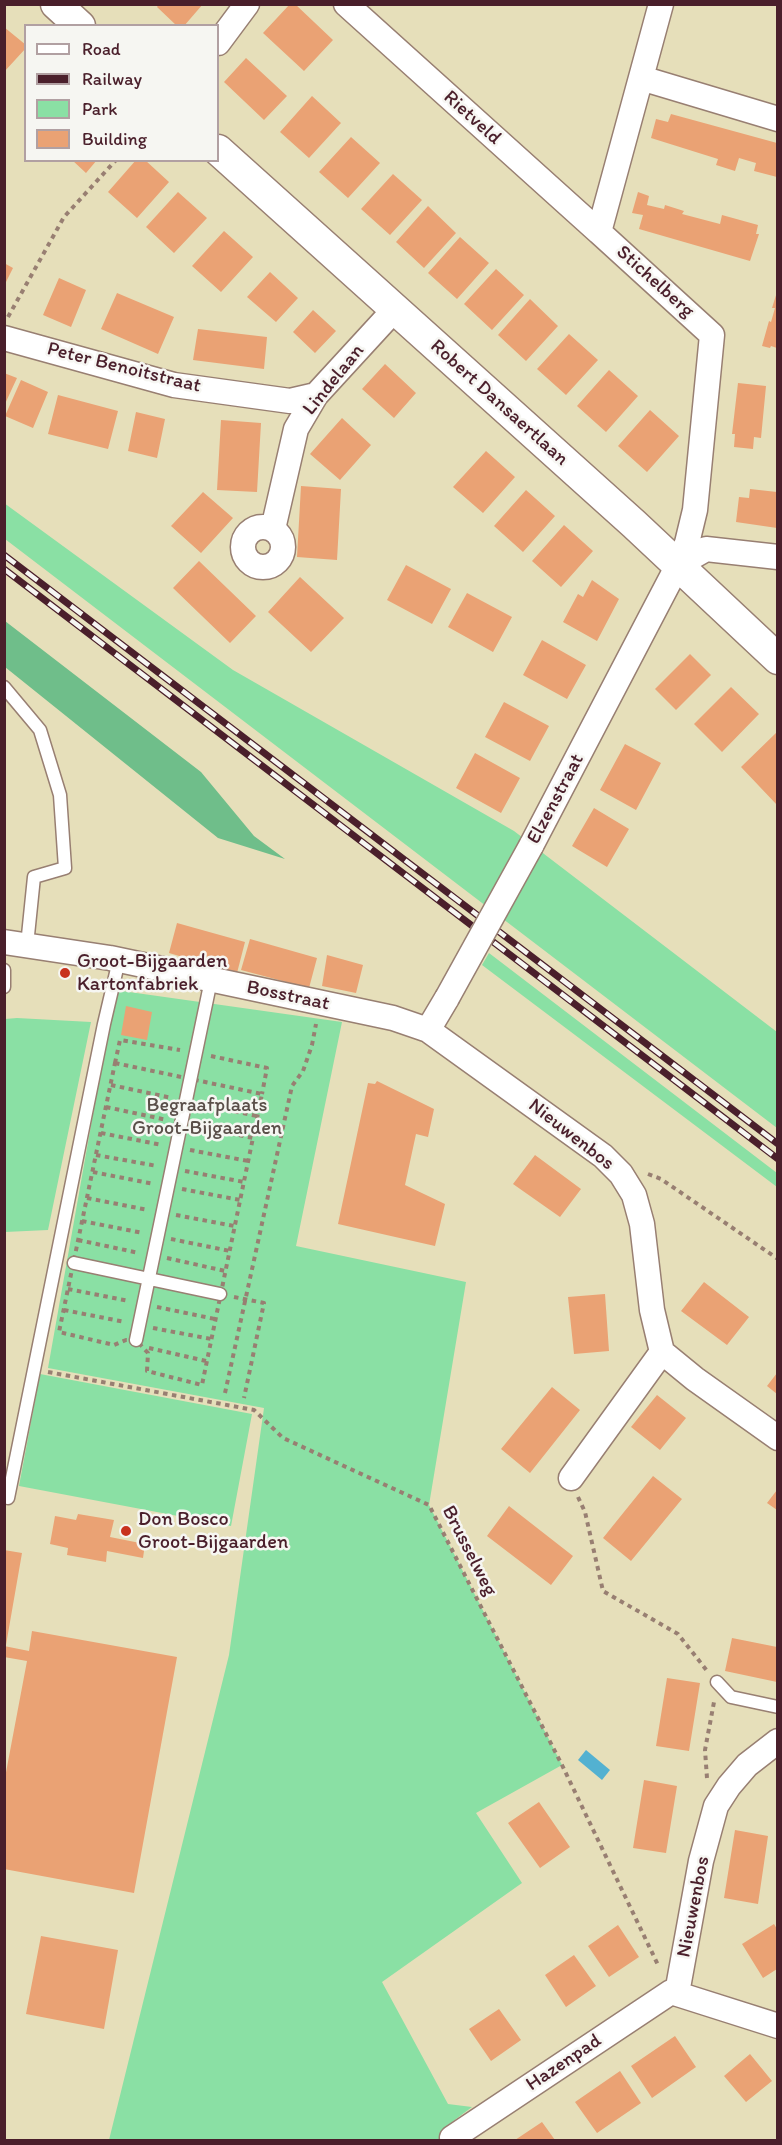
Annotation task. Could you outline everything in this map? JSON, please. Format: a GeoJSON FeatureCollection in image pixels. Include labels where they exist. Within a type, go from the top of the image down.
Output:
{"type":"FeatureCollection","features":[{"type":"Feature","properties":{"kind":"street"},"geometry":{"type":"LineString","coordinates":[[57,4],[78,24]]}},
{"type":"Feature","properties":{"kind":"street"},"geometry":{"type":"LineString","coordinates":[[219,42],[247,4]]}},
{"type":"Feature","properties":{"kind":"street","name":"Rietveld"},"geometry":{"type":"LineString","coordinates":[[345,4],[599,232]]}},
{"type":"Feature","properties":{"kind":"street","name":"Stichelberg"},"geometry":{"type":"LineString","coordinates":[[661,4],[599,232],[712,334],[695,510],[687,543],[678,565]]}},
{"type":"Feature","properties":{"kind":"street"},"geometry":{"type":"LineString","coordinates":[[641,78],[777,119]]}},
{"type":"Feature","properties":{"kind":"street","name":"Robert Dansaertlaan"},"geometry":{"type":"LineString","coordinates":[[219,151],[678,565],[777,659]]}},
{"type":"Feature","properties":{"kind":"street","name":"Lindelaan"},"geometry":{"type":"LineString","coordinates":[[273,529],[296,429],[316,395],[395,309]]}},
{"type":"Feature","properties":{"kind":"street","name":"Peter Benoitstraat"},"geometry":{"type":"LineString","coordinates":[[4,338],[174,384],[290,401],[316,395]]}},
{"type":"Feature","properties":{"kind":"street"},"geometry":{"type":"LineString","coordinates":[[678,565],[706,549],[777,557]]}},
{"type":"Feature","properties":{"kind":"street","name":"Elzenstraat"},"geometry":{"type":"LineString","coordinates":[[428,1030],[531,846],[678,565]]}},
{"type":"Feature","properties":{"kind":"street","name":"Bosstraat"},"geometry":{"type":"LineString","coordinates":[[16,944],[119,960],[393,1018],[428,1030]]}},
{"type":"Feature","properties":{"kind":"street","name":"Nieuwenbos"},"geometry":{"type":"LineString","coordinates":[[428,1030],[603,1155],[621,1174],[634,1195],[642,1224],[652,1310],[663,1352]]}},
{"type":"Feature","properties":{"kind":"street"},"geometry":{"type":"LineString","coordinates":[[571,1478],[663,1352],[695,1379],[777,1438]]}},
{"type":"Feature","properties":{"kind":"street","name":"Nieuwenbos"},"geometry":{"type":"LineString","coordinates":[[674,1993],[701,1861],[716,1806],[747,1765],[777,1741]]}},
{"type":"Feature","properties":{"kind":"street"},"geometry":{"type":"LineString","coordinates":[[674,1993],[777,2026]]}},
{"type":"Feature","properties":{"kind":"street","name":"Hazenpad"},"geometry":{"type":"LineString","coordinates":[[453,2139],[674,1993]]}},
{"type":"Feature","properties":{"kind":"lane"},"geometry":{"type":"LineString","coordinates":[[4,687],[39,730],[60,795],[65,868],[34,877],[16,944]]}},
{"type":"Feature","properties":{"kind":"lane"},"geometry":{"type":"LineString","coordinates":[[8,1498],[119,960]]}},
{"type":"Feature","properties":{"kind":"lane"},"geometry":{"type":"LineString","coordinates":[[4,970],[4,987]]}},
{"type":"Feature","properties":{"kind":"lane"},"geometry":{"type":"LineString","coordinates":[[140,1344],[148,1280],[211,980]]}},
{"type":"Feature","properties":{"kind":"lane"},"geometry":{"type":"LineString","coordinates":[[74,1263],[220,1294]]}},
{"type":"Feature","properties":{"kind":"lane"},"geometry":{"type":"LineString","coordinates":[[717,1682],[731,1696],[777,1707]]}},
{"type":"Feature","properties":{"kind":"path"},"geometry":{"type":"LineString","coordinates":[[4,323],[64,218],[115,162]]}},
{"type":"Feature","properties":{"kind":"path"},"geometry":{"type":"LineString","coordinates":[[225,1392],[292,1086],[303,1071],[312,1045],[320,1002]]}},
{"type":"Feature","properties":{"kind":"path"},"geometry":{"type":"LineString","coordinates":[[621,1174],[644,1173],[661,1179],[777,1259]]}},
{"type":"Feature","properties":{"kind":"path"},"geometry":{"type":"LineString","coordinates":[[220,1294],[264,1303],[244,1398]]}},
{"type":"Feature","properties":{"kind":"path"},"geometry":{"type":"LineString","coordinates":[[140,1344],[207,1361]]}},
{"type":"Feature","properties":{"kind":"path","name":"Brusselweg"},"geometry":{"type":"LineString","coordinates":[[33,1369],[254,1410],[283,1438],[429,1504],[562,1765],[674,1993]]}},
{"type":"Feature","properties":{"kind":"path"},"geometry":{"type":"LineString","coordinates":[[571,1478],[585,1512],[603,1591],[678,1634],[717,1682],[705,1750],[708,1795],[716,1806]]}},
{"type":"Feature","properties":{"kind":"green space"},"geometry":{"type":"Polygon","coordinates":[[[4,503],[233,670],[514,831],[777,1032],[777,1128],[5,539],[4,503]]]}},
{"type":"Feature","properties":{"kind":"green space"},"geometry":{"type":"Polygon","coordinates":[[[5,621],[201,772],[254,836],[285,859],[218,838],[5,667],[5,621]]]}},
{"type":"Feature","properties":{"kind":"green space"},"geometry":{"type":"Polygon","coordinates":[[[489,953],[777,1173],[777,1187],[482,965],[489,953]]]}},
{"type":"Feature","properties":{"kind":"green space","name":"Begraafplaats Groot-Bijgaarden"},"geometry":{"type":"Polygon","coordinates":[[[115,990],[342,1022],[296,1246],[466,1282],[429,1505],[562,1765],[476,1813],[522,1883],[382,1982],[448,2104],[472,2107],[444,2128],[441,2140],[109,2140],[229,1655],[264,1408],[48,1368],[115,990]]]}},
{"type":"Feature","properties":{"kind":"green space"},"geometry":{"type":"Polygon","coordinates":[[[5,1019],[91,1022],[48,1230],[5,1232],[5,1019]]]}},
{"type":"Feature","properties":{"kind":"green space"},"geometry":{"type":"Polygon","coordinates":[[[5,1257],[6,1450],[4,1450],[5,1257]]]}},
{"type":"Feature","properties":{"kind":"green space"},"geometry":{"type":"Polygon","coordinates":[[[40,1374],[252,1414],[231,1526],[19,1486],[40,1374]]]}},
{"type":"Feature","properties":{"kind":"water"},"geometry":{"type":"Polygon","coordinates":[[[586,1750],[610,1770],[602,1780],[578,1760],[586,1750]]]}},
{"type":"Feature","properties":{"kind":"building"},"geometry":{"type":"Polygon","coordinates":[[[159,4],[203,4],[186,24],[175,24],[157,7],[159,4]]]}},
{"type":"Feature","properties":{"kind":"building"},"geometry":{"type":"Polygon","coordinates":[[[290,4],[295,4],[333,40],[304,71],[263,33],[290,4]]]}},
{"type":"Feature","properties":{"kind":"building"},"geometry":{"type":"Polygon","coordinates":[[[4,27],[24,43],[24,50],[4,72],[4,27]]]}},
{"type":"Feature","properties":{"kind":"building"},"geometry":{"type":"Polygon","coordinates":[[[246,58],[287,96],[264,120],[224,82],[246,58]]]}},
{"type":"Feature","properties":{"kind":"building"},"geometry":{"type":"Polygon","coordinates":[[[312,96],[341,123],[309,158],[280,132],[312,96]]]}},
{"type":"Feature","properties":{"kind":"building"},"geometry":{"type":"Polygon","coordinates":[[[671,114],[777,143],[777,177],[754,171],[756,163],[739,158],[735,171],[716,165],[718,159],[651,138],[656,119],[668,122],[671,114]]]}},
{"type":"Feature","properties":{"kind":"building"},"geometry":{"type":"Polygon","coordinates":[[[351,137],[380,163],[348,198],[319,172],[351,137]]]}},
{"type":"Feature","properties":{"kind":"building"},"geometry":{"type":"Polygon","coordinates":[[[74,162],[95,162],[86,173],[74,162]]]}},
{"type":"Feature","properties":{"kind":"building"},"geometry":{"type":"Polygon","coordinates":[[[134,162],[147,162],[169,182],[137,218],[108,192],[134,162]]]}},
{"type":"Feature","properties":{"kind":"building"},"geometry":{"type":"Polygon","coordinates":[[[393,174],[422,200],[390,235],[361,209],[393,174]]]}},
{"type":"Feature","properties":{"kind":"building"},"geometry":{"type":"Polygon","coordinates":[[[178,192],[207,218],[174,253],[146,227],[178,192]]]}},
{"type":"Feature","properties":{"kind":"building"},"geometry":{"type":"Polygon","coordinates":[[[638,192],[649,196],[647,205],[664,209],[665,205],[684,211],[682,214],[720,224],[722,215],[758,225],[756,234],[759,234],[750,261],[639,229],[643,215],[632,213],[638,192]]]}},
{"type":"Feature","properties":{"kind":"building"},"geometry":{"type":"Polygon","coordinates":[[[428,206],[456,233],[424,268],[396,242],[428,206]]]}},
{"type":"Feature","properties":{"kind":"building"},"geometry":{"type":"Polygon","coordinates":[[[224,231],[253,257],[221,292],[192,266],[224,231]]]}},
{"type":"Feature","properties":{"kind":"building"},"geometry":{"type":"Polygon","coordinates":[[[460,237],[489,263],[457,299],[428,273],[460,237]]]}},
{"type":"Feature","properties":{"kind":"building"},"geometry":{"type":"Polygon","coordinates":[[[4,263],[13,268],[4,286],[4,263]]]}},
{"type":"Feature","properties":{"kind":"building"},"geometry":{"type":"Polygon","coordinates":[[[496,269],[524,295],[492,330],[464,304],[496,269]]]}},
{"type":"Feature","properties":{"kind":"building"},"geometry":{"type":"Polygon","coordinates":[[[270,272],[298,298],[276,322],[247,297],[270,272]]]}},
{"type":"Feature","properties":{"kind":"building"},"geometry":{"type":"Polygon","coordinates":[[[59,278],[86,290],[71,327],[43,315],[59,278]]]}},
{"type":"Feature","properties":{"kind":"building"},"geometry":{"type":"Polygon","coordinates":[[[777,292],[777,348],[771,346],[770,348],[762,346],[775,308],[772,308],[777,292]]]}},
{"type":"Feature","properties":{"kind":"building"},"geometry":{"type":"Polygon","coordinates":[[[117,293],[174,317],[158,354],[101,329],[117,293]]]}},
{"type":"Feature","properties":{"kind":"building"},"geometry":{"type":"Polygon","coordinates":[[[530,299],[558,326],[526,361],[498,335],[530,299]]]}},
{"type":"Feature","properties":{"kind":"building"},"geometry":{"type":"Polygon","coordinates":[[[313,310],[336,331],[315,353],[293,332],[313,310]]]}},
{"type":"Feature","properties":{"kind":"building"},"geometry":{"type":"Polygon","coordinates":[[[198,329],[267,337],[264,369],[193,360],[198,329]]]}},
{"type":"Feature","properties":{"kind":"building"},"geometry":{"type":"Polygon","coordinates":[[[569,334],[598,360],[566,395],[537,369],[569,334]]]}},
{"type":"Feature","properties":{"kind":"building"},"geometry":{"type":"Polygon","coordinates":[[[385,364],[416,393],[394,418],[362,389],[385,364]]]}},
{"type":"Feature","properties":{"kind":"building"},"geometry":{"type":"Polygon","coordinates":[[[609,370],[638,396],[606,432],[577,406],[609,370]]]}},
{"type":"Feature","properties":{"kind":"building"},"geometry":{"type":"Polygon","coordinates":[[[4,373],[17,378],[4,406],[4,373]]]}},
{"type":"Feature","properties":{"kind":"building"},"geometry":{"type":"Polygon","coordinates":[[[21,380],[48,392],[33,428],[5,416],[21,380]]]}},
{"type":"Feature","properties":{"kind":"building"},"geometry":{"type":"Polygon","coordinates":[[[738,383],[766,386],[761,438],[754,437],[753,449],[734,447],[735,434],[732,434],[738,383]]]}},
{"type":"Feature","properties":{"kind":"building"},"geometry":{"type":"Polygon","coordinates":[[[58,395],[118,411],[108,449],[48,434],[58,395]]]}},
{"type":"Feature","properties":{"kind":"building"},"geometry":{"type":"Polygon","coordinates":[[[650,410],[679,436],[647,472],[618,446],[650,410]]]}},
{"type":"Feature","properties":{"kind":"building"},"geometry":{"type":"Polygon","coordinates":[[[136,412],[165,419],[157,458],[128,451],[136,412]]]}},
{"type":"Feature","properties":{"kind":"building"},"geometry":{"type":"Polygon","coordinates":[[[342,418],[371,445],[340,480],[310,454],[342,418]]]}},
{"type":"Feature","properties":{"kind":"building"},"geometry":{"type":"Polygon","coordinates":[[[221,420],[261,423],[257,492],[217,490],[221,420]]]}},
{"type":"Feature","properties":{"kind":"building"},"geometry":{"type":"Polygon","coordinates":[[[486,451],[515,477],[483,513],[453,487],[486,451]]]}},
{"type":"Feature","properties":{"kind":"building"},"geometry":{"type":"Polygon","coordinates":[[[301,486],[341,489],[337,560],[297,557],[301,486]]]}},
{"type":"Feature","properties":{"kind":"building"},"geometry":{"type":"Polygon","coordinates":[[[750,489],[777,492],[777,528],[736,522],[739,497],[749,498],[750,489]]]}},
{"type":"Feature","properties":{"kind":"building"},"geometry":{"type":"Polygon","coordinates":[[[526,490],[555,516],[523,552],[494,526],[526,490]]]}},
{"type":"Feature","properties":{"kind":"building"},"geometry":{"type":"Polygon","coordinates":[[[203,492],[233,518],[201,553],[171,526],[203,492]]]}},
{"type":"Feature","properties":{"kind":"building"},"geometry":{"type":"Polygon","coordinates":[[[564,525],[593,551],[561,587],[532,561],[564,525]]]}},
{"type":"Feature","properties":{"kind":"building"},"geometry":{"type":"Polygon","coordinates":[[[199,561],[256,616],[230,643],[173,588],[199,561]]]}},
{"type":"Feature","properties":{"kind":"building"},"geometry":{"type":"Polygon","coordinates":[[[406,565],[451,589],[432,624],[387,600],[406,565]]]}},
{"type":"Feature","properties":{"kind":"building"},"geometry":{"type":"Polygon","coordinates":[[[300,577],[344,618],[311,652],[268,612],[300,577]]]}},
{"type":"Feature","properties":{"kind":"building"},"geometry":{"type":"Polygon","coordinates":[[[592,580],[619,599],[597,641],[563,622],[578,594],[583,597],[592,580]]]}},
{"type":"Feature","properties":{"kind":"building"},"geometry":{"type":"Polygon","coordinates":[[[467,593],[512,617],[493,652],[448,627],[467,593]]]}},
{"type":"Feature","properties":{"kind":"building"},"geometry":{"type":"Polygon","coordinates":[[[542,640],[586,665],[567,699],[523,675],[542,640]]]}},
{"type":"Feature","properties":{"kind":"building"},"geometry":{"type":"Polygon","coordinates":[[[690,654],[711,675],[676,710],[655,689],[690,654]]]}},
{"type":"Feature","properties":{"kind":"building"},"geometry":{"type":"Polygon","coordinates":[[[731,687],[759,714],[722,752],[694,724],[731,687]]]}},
{"type":"Feature","properties":{"kind":"building"},"geometry":{"type":"Polygon","coordinates":[[[504,702],[549,726],[530,761],[485,737],[504,702]]]}},
{"type":"Feature","properties":{"kind":"building"},"geometry":{"type":"Polygon","coordinates":[[[777,732],[777,805],[741,767],[777,732]]]}},
{"type":"Feature","properties":{"kind":"building"},"geometry":{"type":"Polygon","coordinates":[[[625,744],[661,763],[636,810],[600,790],[625,744]]]}},
{"type":"Feature","properties":{"kind":"building"},"geometry":{"type":"Polygon","coordinates":[[[475,753],[520,778],[501,813],[456,788],[475,753]]]}},
{"type":"Feature","properties":{"kind":"building"},"geometry":{"type":"Polygon","coordinates":[[[594,808],[629,829],[607,867],[572,846],[594,808]]]}},
{"type":"Feature","properties":{"kind":"building"},"geometry":{"type":"Polygon","coordinates":[[[177,923],[245,942],[237,973],[169,953],[177,923]]]}},
{"type":"Feature","properties":{"kind":"building"},"geometry":{"type":"Polygon","coordinates":[[[250,939],[317,958],[309,988],[241,970],[250,939]]]}},
{"type":"Feature","properties":{"kind":"building"},"geometry":{"type":"Polygon","coordinates":[[[327,955],[363,965],[356,993],[322,986],[327,955]]]}},
{"type":"Feature","properties":{"kind":"building"},"geometry":{"type":"Polygon","coordinates":[[[126,1006],[152,1012],[147,1040],[121,1035],[126,1006]]]}},
{"type":"Feature","properties":{"kind":"building"},"geometry":{"type":"Polygon","coordinates":[[[377,1081],[434,1109],[428,1137],[416,1134],[405,1185],[445,1204],[435,1246],[338,1224],[368,1083],[375,1084],[377,1081]]]}},
{"type":"Feature","properties":{"kind":"building"},"geometry":{"type":"Polygon","coordinates":[[[535,1155],[581,1189],[560,1217],[513,1184],[535,1155]]]}},
{"type":"Feature","properties":{"kind":"building"},"geometry":{"type":"Polygon","coordinates":[[[704,1282],[749,1317],[727,1345],[681,1311],[704,1282]]]}},
{"type":"Feature","properties":{"kind":"building"},"geometry":{"type":"Polygon","coordinates":[[[605,1294],[609,1351],[574,1354],[568,1297],[605,1294]]]}},
{"type":"Feature","properties":{"kind":"building"},"geometry":{"type":"Polygon","coordinates":[[[777,1373],[777,1394],[767,1386],[777,1373]]]}},
{"type":"Feature","properties":{"kind":"building"},"geometry":{"type":"Polygon","coordinates":[[[552,1387],[580,1410],[530,1473],[501,1449],[552,1387]]]}},
{"type":"Feature","properties":{"kind":"building"},"geometry":{"type":"Polygon","coordinates":[[[657,1395],[686,1418],[660,1450],[631,1427],[657,1395]]]}},
{"type":"Feature","properties":{"kind":"building"},"geometry":{"type":"Polygon","coordinates":[[[653,1476],[682,1499],[631,1561],[603,1538],[653,1476]]]}},
{"type":"Feature","properties":{"kind":"building"},"geometry":{"type":"Polygon","coordinates":[[[777,1490],[777,1510],[767,1503],[777,1490]]]}},
{"type":"Feature","properties":{"kind":"building"},"geometry":{"type":"Polygon","coordinates":[[[509,1506],[573,1556],[551,1585],[487,1536],[509,1506]]]}},
{"type":"Feature","properties":{"kind":"building"},"geometry":{"type":"Polygon","coordinates":[[[78,1514],[114,1520],[110,1537],[145,1544],[143,1558],[107,1551],[106,1562],[67,1555],[68,1548],[50,1544],[55,1516],[76,1520],[78,1514]]]}},
{"type":"Feature","properties":{"kind":"building"},"geometry":{"type":"Polygon","coordinates":[[[4,1550],[22,1553],[6,1645],[4,1645],[4,1550]]]}},
{"type":"Feature","properties":{"kind":"building"},"geometry":{"type":"Polygon","coordinates":[[[32,1631],[177,1657],[134,1893],[4,1869],[4,1783],[27,1661],[4,1657],[4,1646],[29,1651],[32,1631]]]}},
{"type":"Feature","properties":{"kind":"building"},"geometry":{"type":"Polygon","coordinates":[[[732,1638],[777,1647],[777,1682],[725,1671],[732,1638]]]}},
{"type":"Feature","properties":{"kind":"building"},"geometry":{"type":"Polygon","coordinates":[[[667,1678],[700,1683],[689,1751],[656,1746],[667,1678]]]}},
{"type":"Feature","properties":{"kind":"building"},"geometry":{"type":"Polygon","coordinates":[[[644,1780],[677,1786],[666,1853],[633,1848],[644,1780]]]}},
{"type":"Feature","properties":{"kind":"building"},"geometry":{"type":"Polygon","coordinates":[[[539,1802],[570,1847],[540,1868],[508,1823],[539,1802]]]}},
{"type":"Feature","properties":{"kind":"building"},"geometry":{"type":"Polygon","coordinates":[[[735,1830],[768,1836],[758,1904],[724,1898],[735,1830]]]}},
{"type":"Feature","properties":{"kind":"building"},"geometry":{"type":"Polygon","coordinates":[[[774,1924],[777,1929],[777,1969],[763,1978],[742,1944],[774,1924]]]}},
{"type":"Feature","properties":{"kind":"building"},"geometry":{"type":"Polygon","coordinates":[[[618,1925],[639,1957],[609,1977],[588,1946],[618,1925]]]}},
{"type":"Feature","properties":{"kind":"building"},"geometry":{"type":"Polygon","coordinates":[[[41,1936],[118,1950],[104,2029],[26,2014],[41,1936]]]}},
{"type":"Feature","properties":{"kind":"building"},"geometry":{"type":"Polygon","coordinates":[[[574,1955],[596,1986],[566,2007],[545,1975],[574,1955]]]}},
{"type":"Feature","properties":{"kind":"building"},"geometry":{"type":"Polygon","coordinates":[[[499,2009],[521,2040],[491,2061],[469,2029],[499,2009]]]}},
{"type":"Feature","properties":{"kind":"building"},"geometry":{"type":"Polygon","coordinates":[[[675,2036],[696,2067],[652,2098],[631,2066],[675,2036]]]}},
{"type":"Feature","properties":{"kind":"building"},"geometry":{"type":"Polygon","coordinates":[[[750,2054],[772,2081],[746,2102],[724,2076],[750,2054]]]}},
{"type":"Feature","properties":{"kind":"building"},"geometry":{"type":"Polygon","coordinates":[[[620,2071],[641,2103],[597,2133],[575,2102],[620,2071]]]}},
{"type":"Feature","properties":{"kind":"building"},"geometry":{"type":"Polygon","coordinates":[[[542,2122],[555,2140],[515,2140],[542,2122]]]}},
{"type":"Feature","properties":{"kind":"railway"},"geometry":{"type":"LineString","coordinates":[[4,555],[778,1144]]}},
{"type":"Feature","properties":{"kind":"railway"},"geometry":{"type":"LineString","coordinates":[[4,569],[778,1159]]}},
{"type":"Feature","properties":{"kind":"place","name":"Groot-Bijgaarden Kartonfabriek"},"geometry":{"type":"Point","coordinates":[65,973]}},
{"type":"Feature","properties":{"kind":"place","name":"Don Bosco Groot-Bijgaarden"},"geometry":{"type":"Point","coordinates":[126,1531]}}]}
